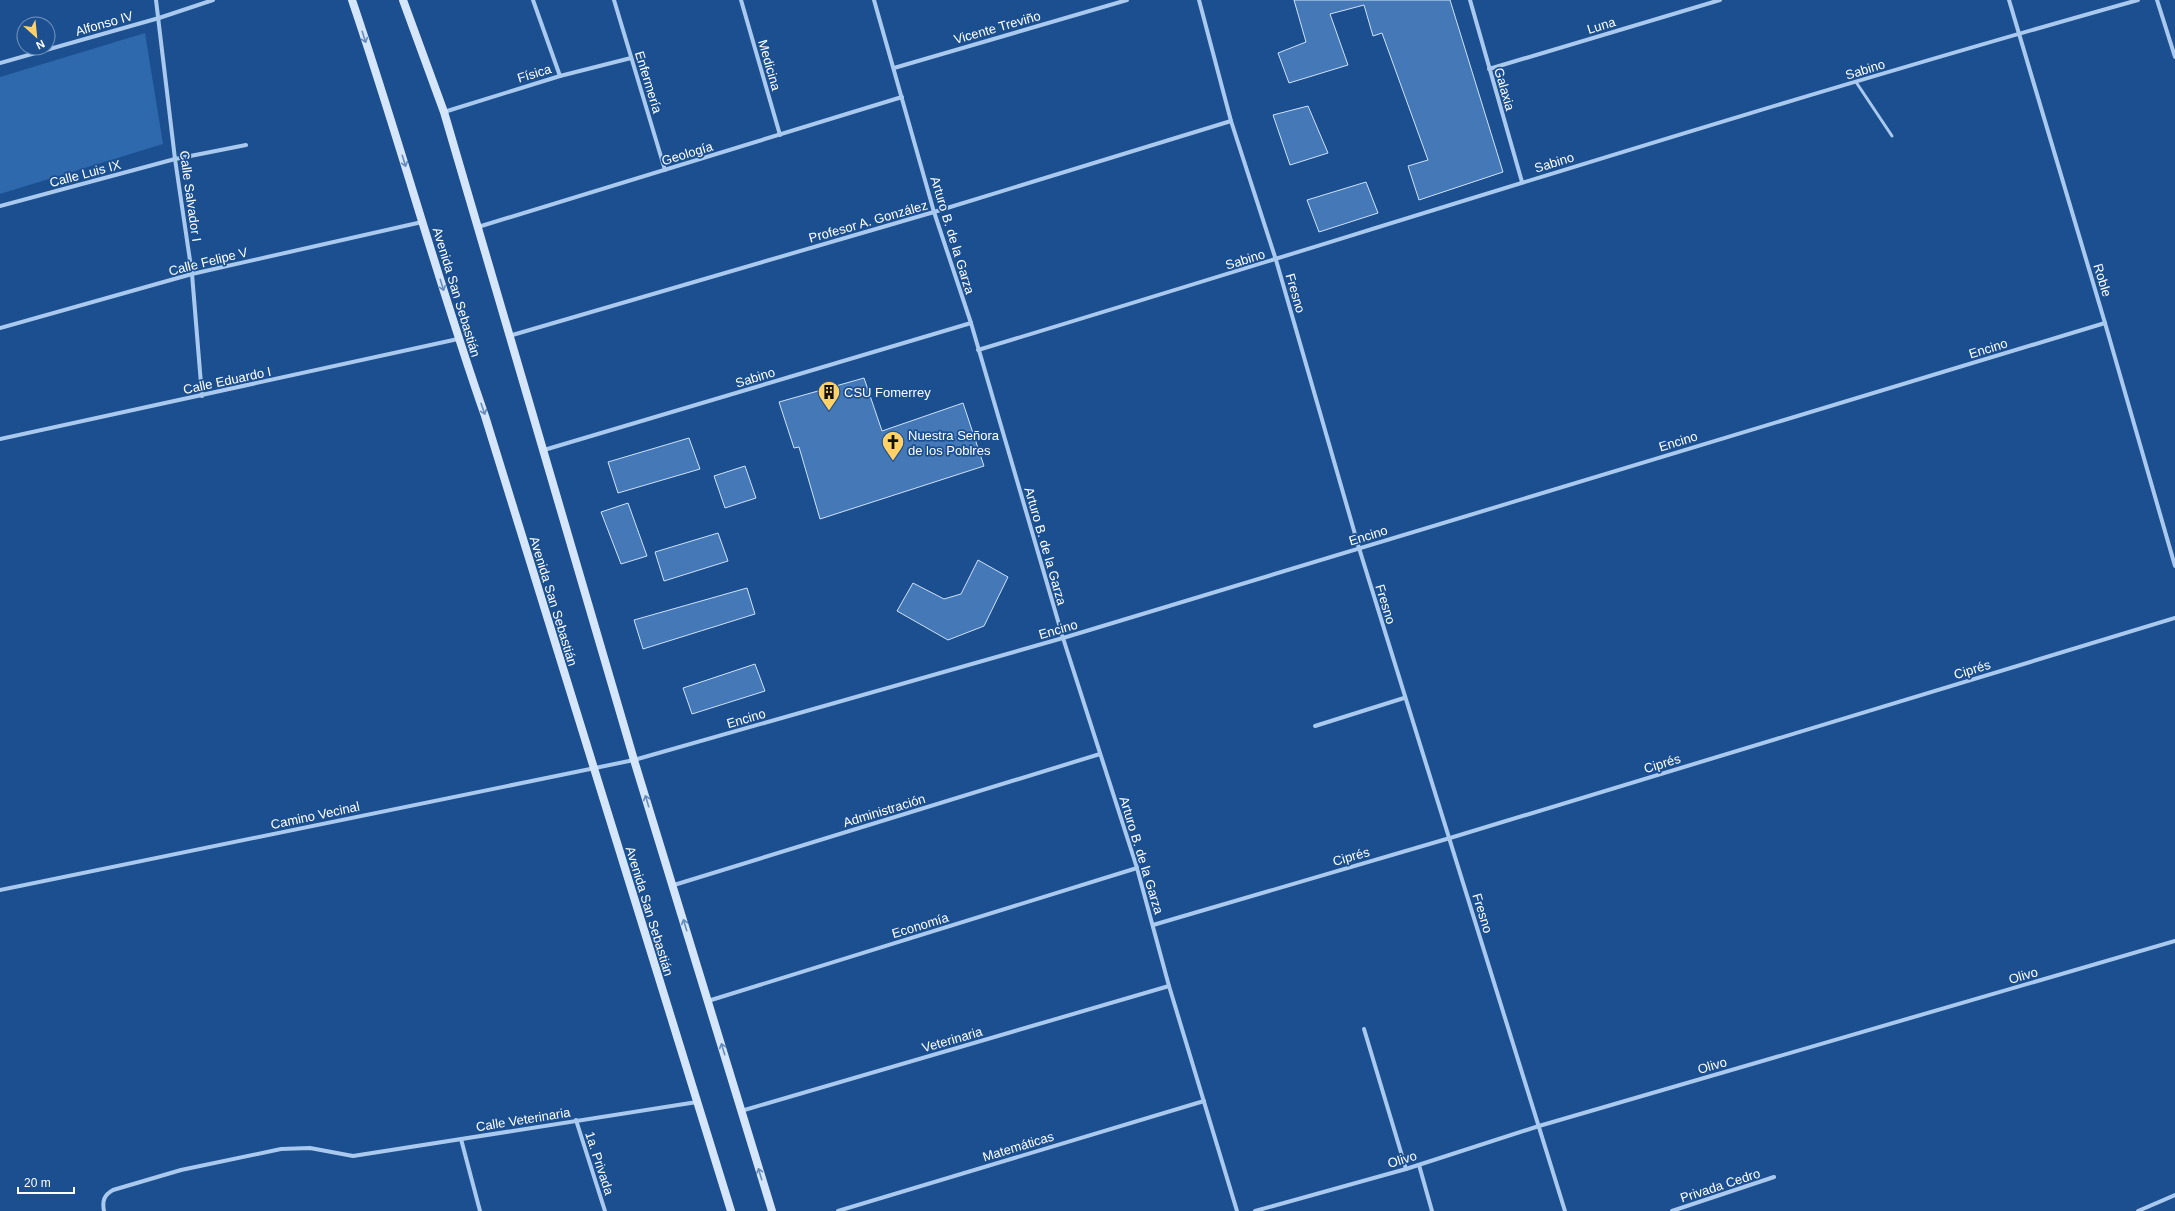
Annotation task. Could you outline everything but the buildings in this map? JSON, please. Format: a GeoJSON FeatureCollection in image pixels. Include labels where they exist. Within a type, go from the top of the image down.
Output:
{"type":"FeatureCollection","features":[{"type":"Feature","properties":{"kind":"main road","name":"Avenida San Sebastián"},"geometry":{"type":"LineString","coordinates":[[352,0],[423,222],[458,339],[485,416],[592,768],[730,1211]]}},
{"type":"Feature","properties":{"kind":"main road"},"geometry":{"type":"LineString","coordinates":[[403,0],[444,112],[634,760],[674,885],[772,1211]]}},
{"type":"Feature","properties":{"kind":"street","name":"Calle Salvador I"},"geometry":{"type":"LineString","coordinates":[[156,0],[175,159],[192,274],[202,396]]}},
{"type":"Feature","properties":{"kind":"street","name":"Alfonso IV"},"geometry":{"type":"LineString","coordinates":[[0,63],[159,18],[213,0]]}},
{"type":"Feature","properties":{"kind":"street"},"geometry":{"type":"LineString","coordinates":[[533,0],[560,76]]}},
{"type":"Feature","properties":{"kind":"street","name":"Enfermería"},"geometry":{"type":"LineString","coordinates":[[614,0],[665,170]]}},
{"type":"Feature","properties":{"kind":"street","name":"Medicina"},"geometry":{"type":"LineString","coordinates":[[741,0],[780,135]]}},
{"type":"Feature","properties":{"kind":"street","name":"Arturo B. de la Garza"},"geometry":{"type":"LineString","coordinates":[[874,0],[934,212],[971,323],[1063,638],[1138,868],[1169,986],[1238,1211]]}},
{"type":"Feature","properties":{"kind":"street","name":"Vicente Treviño"},"geometry":{"type":"LineString","coordinates":[[894,68],[1128,0]]}},
{"type":"Feature","properties":{"kind":"street","name":"Fresno"},"geometry":{"type":"LineString","coordinates":[[1199,0],[1231,121],[1276,260],[1404,698],[1450,838],[1565,1211]]}},
{"type":"Feature","properties":{"kind":"street","name":"Galaxia"},"geometry":{"type":"LineString","coordinates":[[1470,0],[1522,182]]}},
{"type":"Feature","properties":{"kind":"street","name":"Luna"},"geometry":{"type":"LineString","coordinates":[[1489,69],[1720,0]]}},
{"type":"Feature","properties":{"kind":"street","name":"Roble"},"geometry":{"type":"LineString","coordinates":[[2009,0],[2105,323],[2175,566]]}},
{"type":"Feature","properties":{"kind":"street","name":"Sabino"},"geometry":{"type":"LineString","coordinates":[[978,350],[1276,260],[1522,182],[2019,33],[2138,0]]}},
{"type":"Feature","properties":{"kind":"street"},"geometry":{"type":"LineString","coordinates":[[2157,0],[2175,57]]}},
{"type":"Feature","properties":{"kind":"street","name":"Física"},"geometry":{"type":"LineString","coordinates":[[444,112],[560,76],[631,58]]}},
{"type":"Feature","properties":{"kind":"street","name":"Geología"},"geometry":{"type":"LineString","coordinates":[[477,227],[902,97]]}},
{"type":"Feature","properties":{"kind":"street","name":"Profesor A. González"},"geometry":{"type":"LineString","coordinates":[[509,336],[934,212],[1231,121]]}},
{"type":"Feature","properties":{"kind":"street","name":"Calle Luis IX"},"geometry":{"type":"LineString","coordinates":[[0,206],[175,159],[246,145]]}},
{"type":"Feature","properties":{"kind":"street","name":"Calle Felipe V"},"geometry":{"type":"LineString","coordinates":[[0,328],[192,274],[423,222]]}},
{"type":"Feature","properties":{"kind":"street","name":"Sabino"},"geometry":{"type":"LineString","coordinates":[[544,450],[971,323]]}},
{"type":"Feature","properties":{"kind":"street","name":"Encino"},"geometry":{"type":"LineString","coordinates":[[634,760],[1063,638],[2105,323]]}},
{"type":"Feature","properties":{"kind":"street","name":"Calle Eduardo I"},"geometry":{"type":"LineString","coordinates":[[0,439],[458,339]]}},
{"type":"Feature","properties":{"kind":"street","name":"Ciprés"},"geometry":{"type":"LineString","coordinates":[[1153,924],[1450,838],[2175,618]]}},
{"type":"Feature","properties":{"kind":"street"},"geometry":{"type":"LineString","coordinates":[[1315,726],[1404,698]]}},
{"type":"Feature","properties":{"kind":"street","name":"Administración"},"geometry":{"type":"LineString","coordinates":[[674,885],[1100,754]]}},
{"type":"Feature","properties":{"kind":"street","name":"Camino Vecinal"},"geometry":{"type":"LineString","coordinates":[[0,890],[634,760]]}},
{"type":"Feature","properties":{"kind":"street","name":"Economía"},"geometry":{"type":"LineString","coordinates":[[708,1001],[1138,868]]}},
{"type":"Feature","properties":{"kind":"street","name":"Olivo"},"geometry":{"type":"LineString","coordinates":[[1255,1211],[1406,1169],[1539,1126],[2175,940]]}},
{"type":"Feature","properties":{"kind":"street","name":"Veterinaria"},"geometry":{"type":"LineString","coordinates":[[741,1111],[1169,986]]}},
{"type":"Feature","properties":{"kind":"street"},"geometry":{"type":"LineString","coordinates":[[1364,1028],[1406,1169]]}},
{"type":"Feature","properties":{"kind":"street","name":"Matemáticas"},"geometry":{"type":"LineString","coordinates":[[838,1211],[1204,1101]]}},
{"type":"Feature","properties":{"kind":"street","name":"Calle Veterinaria"},"geometry":{"type":"LineString","coordinates":[[104,1211],[103,1200],[105,1196],[113,1190],[181,1170],[281,1149],[310,1148],[353,1156],[697,1102]]}},
{"type":"Feature","properties":{"kind":"street","name":"1a. Privada"},"geometry":{"type":"LineString","coordinates":[[576,1120],[605,1211]]}},
{"type":"Feature","properties":{"kind":"street"},"geometry":{"type":"LineString","coordinates":[[460,1139],[480,1211]]}},
{"type":"Feature","properties":{"kind":"street"},"geometry":{"type":"LineString","coordinates":[[1419,1165],[1432,1211]]}},
{"type":"Feature","properties":{"kind":"street","name":"Privada Cedro"},"geometry":{"type":"LineString","coordinates":[[1672,1211],[1774,1177]]}},
{"type":"Feature","properties":{"kind":"street"},"geometry":{"type":"LineString","coordinates":[[2138,1211],[2175,1195]]}},
{"type":"Feature","properties":{"kind":"lane"},"geometry":{"type":"LineString","coordinates":[[1856,82],[1892,136]]}},
{"type":"Feature","properties":{"kind":"shaded area"},"geometry":{"type":"Polygon","coordinates":[[[145,33],[163,144],[0,194],[0,77],[145,33]]]}},
{"type":"Feature","properties":{"kind":"place","name":"CSU Fomerrey"},"geometry":{"type":"Point","coordinates":[829,412]}},
{"type":"Feature","properties":{"kind":"place","name":"Nuestra Señora de los Poblres"},"geometry":{"type":"Point","coordinates":[893,462]}}]}
